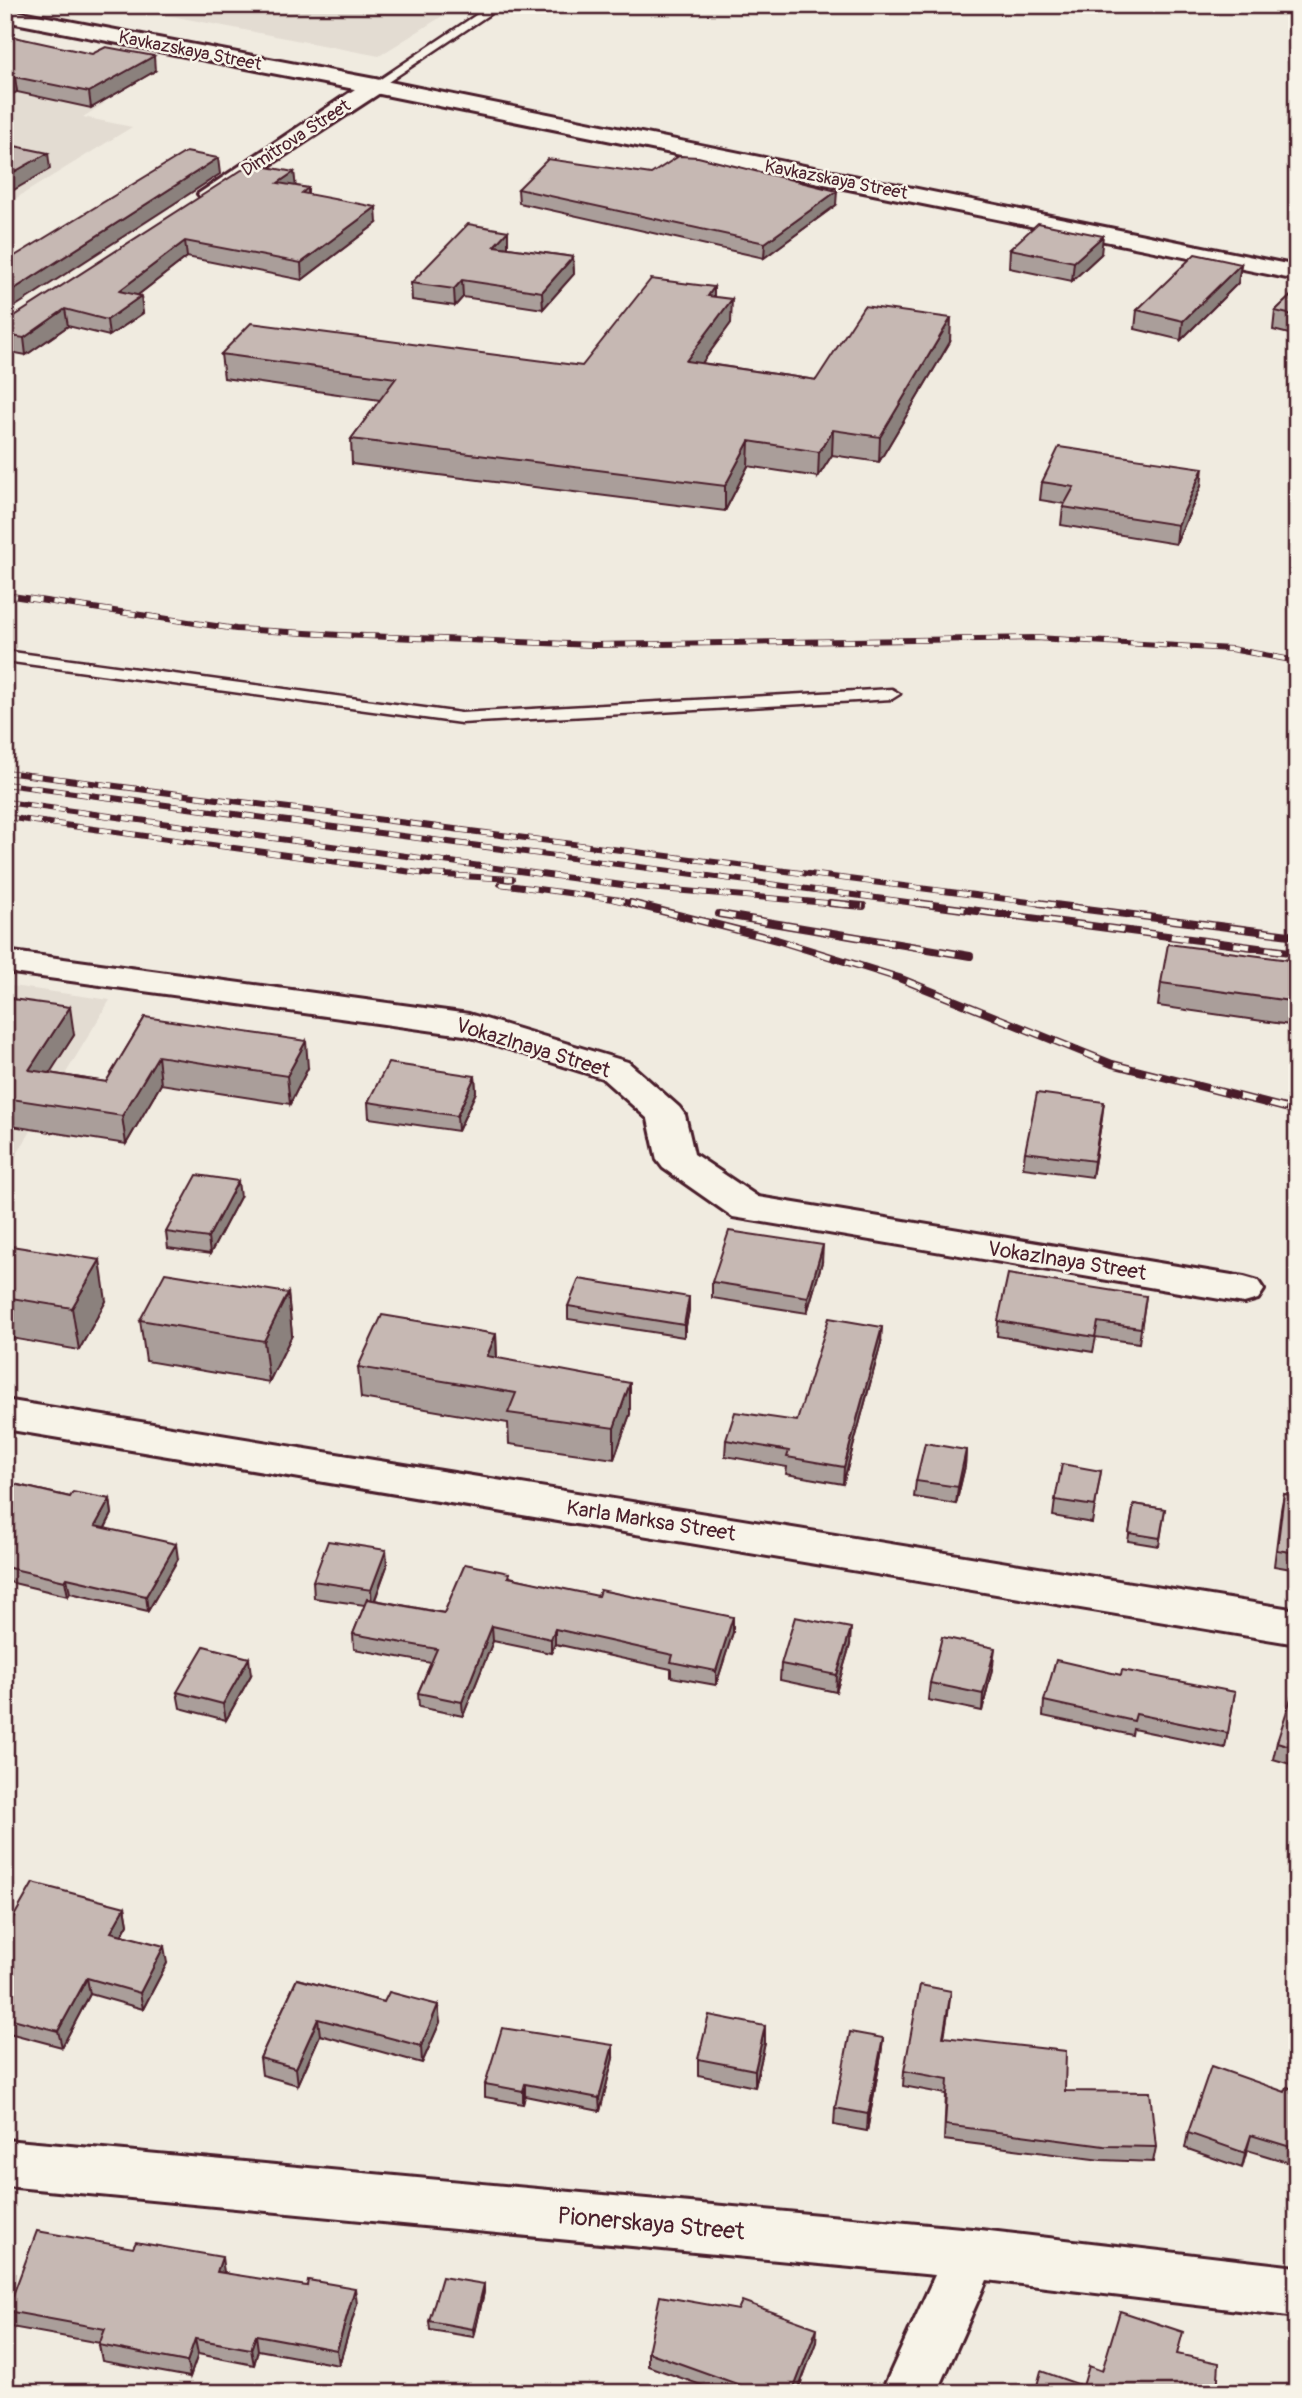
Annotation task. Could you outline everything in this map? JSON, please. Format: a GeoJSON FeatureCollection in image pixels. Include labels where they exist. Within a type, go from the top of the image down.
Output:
{"type":"FeatureCollection","features":[{"type":"Feature","properties":{"kind":"street","name":"Kavkazskaya Street"},"geometry":{"type":"LineString","coordinates":[[5,15],[375,86],[1297,273]]}},
{"type":"Feature","properties":{"kind":"street","name":"Dimitrova Street"},"geometry":{"type":"LineString","coordinates":[[190,206],[375,86]]}},
{"type":"Feature","properties":{"kind":"street","name":"Vokazlnaya Street"},"geometry":{"type":"LineString","coordinates":[[5,961],[469,1026],[615,1070],[666,1115],[676,1160],[747,1208],[1244,1290]]}},
{"type":"Feature","properties":{"kind":"street","name":"Karla Marksa Street"},"geometry":{"type":"LineString","coordinates":[[5,1414],[1297,1627]]}},
{"type":"Feature","properties":{"kind":"street","name":"Pionerskaya Street"},"geometry":{"type":"LineString","coordinates":[[5,2163],[972,2254],[1297,2292]]}},
{"type":"Feature","properties":{"kind":"street"},"geometry":{"type":"LineString","coordinates":[[909,2393],[972,2254]]}},
{"type":"Feature","properties":{"kind":"lane"},"geometry":{"type":"LineString","coordinates":[[375,86],[498,5]]}},
{"type":"Feature","properties":{"kind":"lane"},"geometry":{"type":"LineString","coordinates":[[5,656],[461,718],[892,694]]}},
{"type":"Feature","properties":{"kind":"shaded area"},"geometry":{"type":"Polygon","coordinates":[[[114,5],[460,5],[379,56],[114,5]]]}},
{"type":"Feature","properties":{"kind":"shaded area"},"geometry":{"type":"Polygon","coordinates":[[[5,34],[91,53],[30,88],[105,103],[83,117],[132,127],[5,205],[5,34]]]}},
{"type":"Feature","properties":{"kind":"shaded area"},"geometry":{"type":"Polygon","coordinates":[[[5,985],[110,1000],[5,1174],[5,985]]]}},
{"type":"Feature","properties":{"kind":"building"},"geometry":{"type":"Polygon","coordinates":[[[5,35],[92,54],[106,47],[154,56],[89,92],[15,77],[5,81],[5,35]]]}},
{"type":"Feature","properties":{"kind":"building"},"geometry":{"type":"Polygon","coordinates":[[[5,144],[48,153],[5,177],[5,144]]]}},
{"type":"Feature","properties":{"kind":"building"},"geometry":{"type":"Polygon","coordinates":[[[186,152],[218,158],[5,295],[5,262],[186,152]]]}},
{"type":"Feature","properties":{"kind":"building"},"geometry":{"type":"Polygon","coordinates":[[[679,156],[698,157],[837,191],[765,243],[518,189],[548,159],[651,174],[679,156]]]}},
{"type":"Feature","properties":{"kind":"building"},"geometry":{"type":"Polygon","coordinates":[[[251,164],[294,172],[278,183],[308,188],[302,193],[376,207],[301,263],[185,241],[119,291],[141,296],[107,320],[65,309],[24,338],[5,335],[5,319],[13,317],[251,164]]]}},
{"type":"Feature","properties":{"kind":"building"},"geometry":{"type":"Polygon","coordinates":[[[1038,223],[1103,236],[1074,262],[1010,249],[1038,223]]]}},
{"type":"Feature","properties":{"kind":"building"},"geometry":{"type":"Polygon","coordinates":[[[468,224],[508,231],[494,246],[573,257],[542,292],[462,280],[454,289],[411,283],[468,224]]]}},
{"type":"Feature","properties":{"kind":"building"},"geometry":{"type":"Polygon","coordinates":[[[1195,254],[1241,264],[1183,321],[1137,310],[1195,254]]]}},
{"type":"Feature","properties":{"kind":"building"},"geometry":{"type":"Polygon","coordinates":[[[651,279],[714,287],[708,296],[732,299],[686,361],[816,380],[864,306],[951,318],[880,437],[833,430],[819,452],[749,441],[725,486],[351,439],[396,378],[221,354],[251,323],[582,366],[651,279]]]}},
{"type":"Feature","properties":{"kind":"building"},"geometry":{"type":"Polygon","coordinates":[[[1297,290],[1297,316],[1275,311],[1297,290]]]}},
{"type":"Feature","properties":{"kind":"building"},"geometry":{"type":"Polygon","coordinates":[[[1059,447],[1203,468],[1178,525],[1063,507],[1074,487],[1042,482],[1059,447]]]}},
{"type":"Feature","properties":{"kind":"building"},"geometry":{"type":"Polygon","coordinates":[[[1168,944],[1297,961],[1297,1002],[1161,983],[1168,944]]]}},
{"type":"Feature","properties":{"kind":"building"},"geometry":{"type":"Polygon","coordinates":[[[5,998],[70,1007],[29,1070],[106,1082],[145,1017],[306,1041],[287,1076],[158,1056],[122,1116],[5,1098],[5,998]]]}},
{"type":"Feature","properties":{"kind":"building"},"geometry":{"type":"Polygon","coordinates":[[[388,1063],[475,1076],[457,1116],[368,1102],[388,1063]]]}},
{"type":"Feature","properties":{"kind":"building"},"geometry":{"type":"Polygon","coordinates":[[[1037,1093],[1104,1102],[1094,1161],[1025,1152],[1037,1093]]]}},
{"type":"Feature","properties":{"kind":"building"},"geometry":{"type":"Polygon","coordinates":[[[197,1175],[238,1181],[208,1238],[166,1232],[197,1175]]]}},
{"type":"Feature","properties":{"kind":"building"},"geometry":{"type":"Polygon","coordinates":[[[729,1231],[823,1245],[808,1297],[712,1282],[729,1231]]]}},
{"type":"Feature","properties":{"kind":"building"},"geometry":{"type":"Polygon","coordinates":[[[5,1245],[100,1260],[72,1308],[5,1297],[5,1245]]]}},
{"type":"Feature","properties":{"kind":"building"},"geometry":{"type":"Polygon","coordinates":[[[165,1273],[288,1293],[264,1341],[140,1320],[165,1273]]]}},
{"type":"Feature","properties":{"kind":"building"},"geometry":{"type":"Polygon","coordinates":[[[1008,1274],[1146,1296],[1141,1328],[1098,1322],[1095,1337],[998,1321],[1008,1274]]]}},
{"type":"Feature","properties":{"kind":"building"},"geometry":{"type":"Polygon","coordinates":[[[579,1279],[689,1297],[684,1325],[568,1306],[579,1279]]]}},
{"type":"Feature","properties":{"kind":"building"},"geometry":{"type":"Polygon","coordinates":[[[382,1315],[496,1334],[487,1356],[630,1383],[614,1428],[508,1413],[516,1393],[358,1367],[382,1315]]]}},
{"type":"Feature","properties":{"kind":"building"},"geometry":{"type":"Polygon","coordinates":[[[829,1318],[882,1327],[844,1467],[787,1457],[789,1451],[726,1440],[735,1412],[797,1421],[829,1318]]]}},
{"type":"Feature","properties":{"kind":"building"},"geometry":{"type":"Polygon","coordinates":[[[925,1443],[966,1450],[958,1487],[916,1481],[925,1443]]]}},
{"type":"Feature","properties":{"kind":"building"},"geometry":{"type":"Polygon","coordinates":[[[1062,1464],[1101,1471],[1095,1506],[1055,1500],[1062,1464]]]}},
{"type":"Feature","properties":{"kind":"building"},"geometry":{"type":"Polygon","coordinates":[[[5,1482],[70,1497],[73,1492],[110,1499],[95,1526],[176,1544],[146,1596],[5,1567],[5,1482]]]}},
{"type":"Feature","properties":{"kind":"building"},"geometry":{"type":"Polygon","coordinates":[[[1284,1494],[1297,1496],[1297,1553],[1277,1550],[1284,1494]]]}},
{"type":"Feature","properties":{"kind":"building"},"geometry":{"type":"Polygon","coordinates":[[[1134,1504],[1165,1509],[1160,1538],[1129,1533],[1134,1504]]]}},
{"type":"Feature","properties":{"kind":"building"},"geometry":{"type":"Polygon","coordinates":[[[328,1541],[386,1550],[371,1590],[313,1581],[328,1541]]]}},
{"type":"Feature","properties":{"kind":"building"},"geometry":{"type":"Polygon","coordinates":[[[465,1564],[509,1573],[508,1577],[598,1596],[600,1590],[733,1617],[716,1671],[671,1662],[673,1655],[555,1629],[551,1639],[492,1626],[462,1702],[418,1693],[437,1649],[353,1634],[367,1599],[444,1613],[465,1564]]]}},
{"type":"Feature","properties":{"kind":"building"},"geometry":{"type":"Polygon","coordinates":[[[795,1617],[851,1628],[837,1675],[781,1664],[795,1617]]]}},
{"type":"Feature","properties":{"kind":"building"},"geometry":{"type":"Polygon","coordinates":[[[942,1637],[995,1648],[983,1694],[930,1683],[942,1637]]]}},
{"type":"Feature","properties":{"kind":"building"},"geometry":{"type":"Polygon","coordinates":[[[204,1646],[249,1658],[223,1704],[177,1692],[204,1646]]]}},
{"type":"Feature","properties":{"kind":"building"},"geometry":{"type":"Polygon","coordinates":[[[1056,1660],[1121,1675],[1122,1670],[1235,1692],[1228,1733],[1136,1714],[1134,1721],[1044,1701],[1056,1660]]]}},
{"type":"Feature","properties":{"kind":"building"},"geometry":{"type":"Polygon","coordinates":[[[1292,1695],[1297,1696],[1297,1748],[1277,1742],[1292,1695]]]}},
{"type":"Feature","properties":{"kind":"building"},"geometry":{"type":"Polygon","coordinates":[[[33,1883],[125,1907],[111,1932],[164,1946],[140,1993],[87,1978],[58,2031],[5,2017],[5,1932],[33,1883]]]}},
{"type":"Feature","properties":{"kind":"building"},"geometry":{"type":"Polygon","coordinates":[[[297,1979],[384,2002],[389,1992],[438,2005],[421,2046],[318,2019],[296,2068],[260,2058],[297,1979]]]}},
{"type":"Feature","properties":{"kind":"building"},"geometry":{"type":"Polygon","coordinates":[[[920,1985],[951,1991],[943,2037],[1066,2051],[1065,2091],[1150,2092],[1156,2147],[1104,2146],[945,2125],[948,2079],[904,2071],[920,1985]]]}},
{"type":"Feature","properties":{"kind":"building"},"geometry":{"type":"Polygon","coordinates":[[[709,2015],[765,2026],[755,2070],[698,2059],[709,2015]]]}},
{"type":"Feature","properties":{"kind":"building"},"geometry":{"type":"Polygon","coordinates":[[[502,2028],[613,2045],[599,2098],[525,2084],[523,2091],[485,2084],[502,2028]]]}},
{"type":"Feature","properties":{"kind":"building"},"geometry":{"type":"Polygon","coordinates":[[[850,2032],[883,2038],[868,2114],[835,2108],[850,2032]]]}},
{"type":"Feature","properties":{"kind":"building"},"geometry":{"type":"Polygon","coordinates":[[[1211,2066],[1285,2092],[1287,2087],[1297,2090],[1297,2149],[1251,2135],[1245,2153],[1188,2133],[1211,2066]]]}},
{"type":"Feature","properties":{"kind":"building"},"geometry":{"type":"Polygon","coordinates":[[[37,2231],[133,2248],[136,2242],[222,2257],[217,2272],[307,2286],[308,2280],[355,2288],[337,2350],[256,2335],[251,2349],[195,2339],[187,2362],[99,2345],[105,2329],[7,2311],[37,2231]]]}},
{"type":"Feature","properties":{"kind":"building"},"geometry":{"type":"Polygon","coordinates":[[[442,2277],[484,2284],[473,2329],[429,2321],[442,2277]]]}},
{"type":"Feature","properties":{"kind":"building"},"geometry":{"type":"Polygon","coordinates":[[[660,2296],[738,2310],[742,2301],[817,2328],[792,2393],[762,2393],[648,2352],[660,2296]]]}},
{"type":"Feature","properties":{"kind":"building"},"geometry":{"type":"Polygon","coordinates":[[[1120,2311],[1183,2332],[1177,2354],[1219,2363],[1217,2393],[1035,2393],[1041,2371],[1083,2386],[1089,2366],[1102,2371],[1120,2311]]]}},
{"type":"Feature","properties":{"kind":"railway"},"geometry":{"type":"LineString","coordinates":[[5,595],[236,629],[340,635],[594,645],[1036,638],[1231,649],[1297,661]]}},
{"type":"Feature","properties":{"kind":"railway"},"geometry":{"type":"LineString","coordinates":[[5,772],[1053,905]]}},
{"type":"Feature","properties":{"kind":"railway"},"geometry":{"type":"LineString","coordinates":[[5,784],[930,905]]}},
{"type":"Feature","properties":{"kind":"railway"},"geometry":{"type":"LineString","coordinates":[[5,802],[637,887],[851,905]]}},
{"type":"Feature","properties":{"kind":"railway"},"geometry":{"type":"LineString","coordinates":[[5,817],[427,874],[512,879]]}},
{"type":"Feature","properties":{"kind":"railway"},"geometry":{"type":"LineString","coordinates":[[500,884],[621,900]]}},
{"type":"Feature","properties":{"kind":"railway"},"geometry":{"type":"LineString","coordinates":[[612,899],[637,905]]}},
{"type":"Feature","properties":{"kind":"railway"},"geometry":{"type":"LineString","coordinates":[[630,903],[637,905]]}},
{"type":"Feature","properties":{"kind":"railway"},"geometry":{"type":"LineString","coordinates":[[830,903],[863,906]]}},
{"type":"Feature","properties":{"kind":"railway"},"geometry":{"type":"LineString","coordinates":[[917,903],[1297,953]]}},
{"type":"Feature","properties":{"kind":"railway"},"geometry":{"type":"LineString","coordinates":[[1039,903],[1297,936]]}},
{"type":"Feature","properties":{"kind":"railway"},"geometry":{"type":"LineString","coordinates":[[637,905],[777,940],[899,978],[1112,1064],[1297,1111]]}},
{"type":"Feature","properties":{"kind":"railway"},"geometry":{"type":"LineString","coordinates":[[719,914],[970,956]]}}]}
